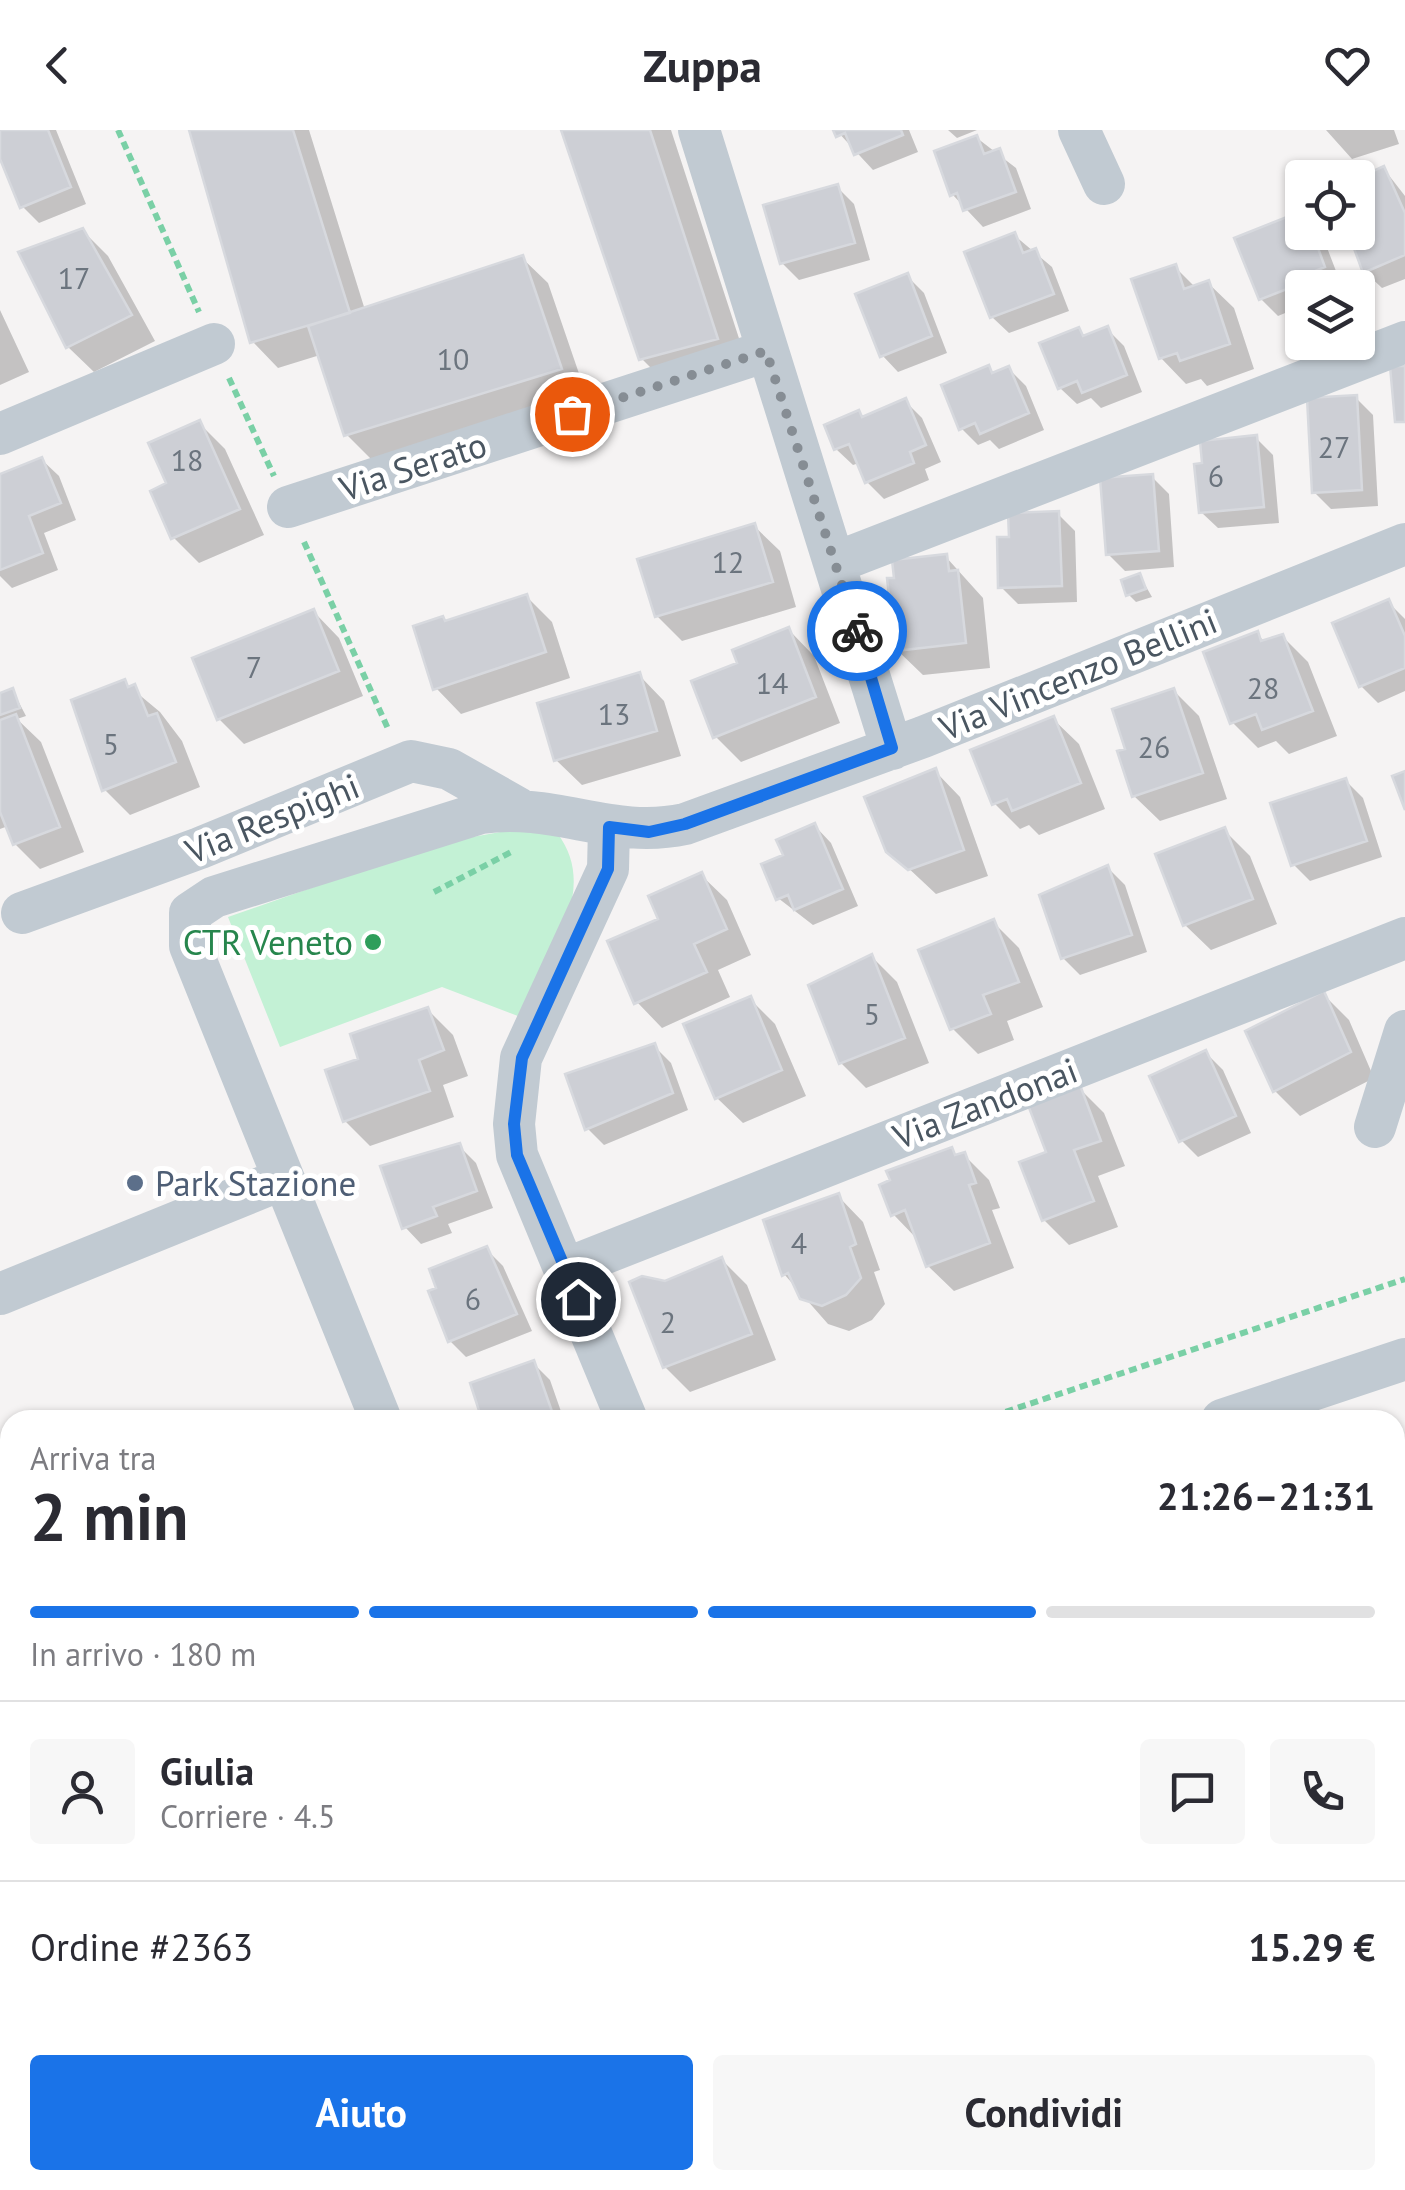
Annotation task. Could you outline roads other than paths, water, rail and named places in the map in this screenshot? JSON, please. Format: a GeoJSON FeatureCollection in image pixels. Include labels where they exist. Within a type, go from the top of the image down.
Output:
{"type":"FeatureCollection","features":[{"type":"Feature","properties":{"kind":"street"},"geometry":{"type":"LineString","coordinates":[[699,130],[892,748]]}},
{"type":"Feature","properties":{"kind":"street"},"geometry":{"type":"LineString","coordinates":[[1079,130],[1104,184]]}},
{"type":"Feature","properties":{"kind":"street"},"geometry":{"type":"LineString","coordinates":[[836,562],[1405,342]]}},
{"type":"Feature","properties":{"kind":"street"},"geometry":{"type":"LineString","coordinates":[[0,434],[214,344]]}},
{"type":"Feature","properties":{"kind":"street","name":"Via Serato"},"geometry":{"type":"LineString","coordinates":[[288,507],[766,351]]}},
{"type":"Feature","properties":{"kind":"street","name":"Via Vincenzo Bellini"},"geometry":{"type":"LineString","coordinates":[[522,808],[649,832],[685,824],[892,748],[1405,544]]}},
{"type":"Feature","properties":{"kind":"street","name":"Via Respighi"},"geometry":{"type":"LineString","coordinates":[[22,913],[200,848],[411,761],[449,770],[522,808]]}},
{"type":"Feature","properties":{"kind":"street"},"geometry":{"type":"LineString","coordinates":[[378,1410],[187,930],[190,913],[214,897],[482,813],[522,808]]}},
{"type":"Feature","properties":{"kind":"street"},"geometry":{"type":"LineString","coordinates":[[609,827],[608,869],[522,1058],[514,1124],[517,1155],[623,1410]]}},
{"type":"Feature","properties":{"kind":"street","name":"Via Zandonai"},"geometry":{"type":"LineString","coordinates":[[565,1269],[1405,938]]}},
{"type":"Feature","properties":{"kind":"street"},"geometry":{"type":"LineString","coordinates":[[1374,1127],[1405,1031]]}},
{"type":"Feature","properties":{"kind":"street"},"geometry":{"type":"LineString","coordinates":[[0,1294],[283,1179]]}},
{"type":"Feature","properties":{"kind":"street"},"geometry":{"type":"LineString","coordinates":[[1252,1410],[1405,1358]]}},
{"type":"Feature","properties":{"kind":"place","name":"CTR Veneto"},"geometry":{"type":"Point","coordinates":[373,942]}},
{"type":"Feature","properties":{"kind":"place","name":"Park Stazione"},"geometry":{"type":"Point","coordinates":[135,1183]}}]}
